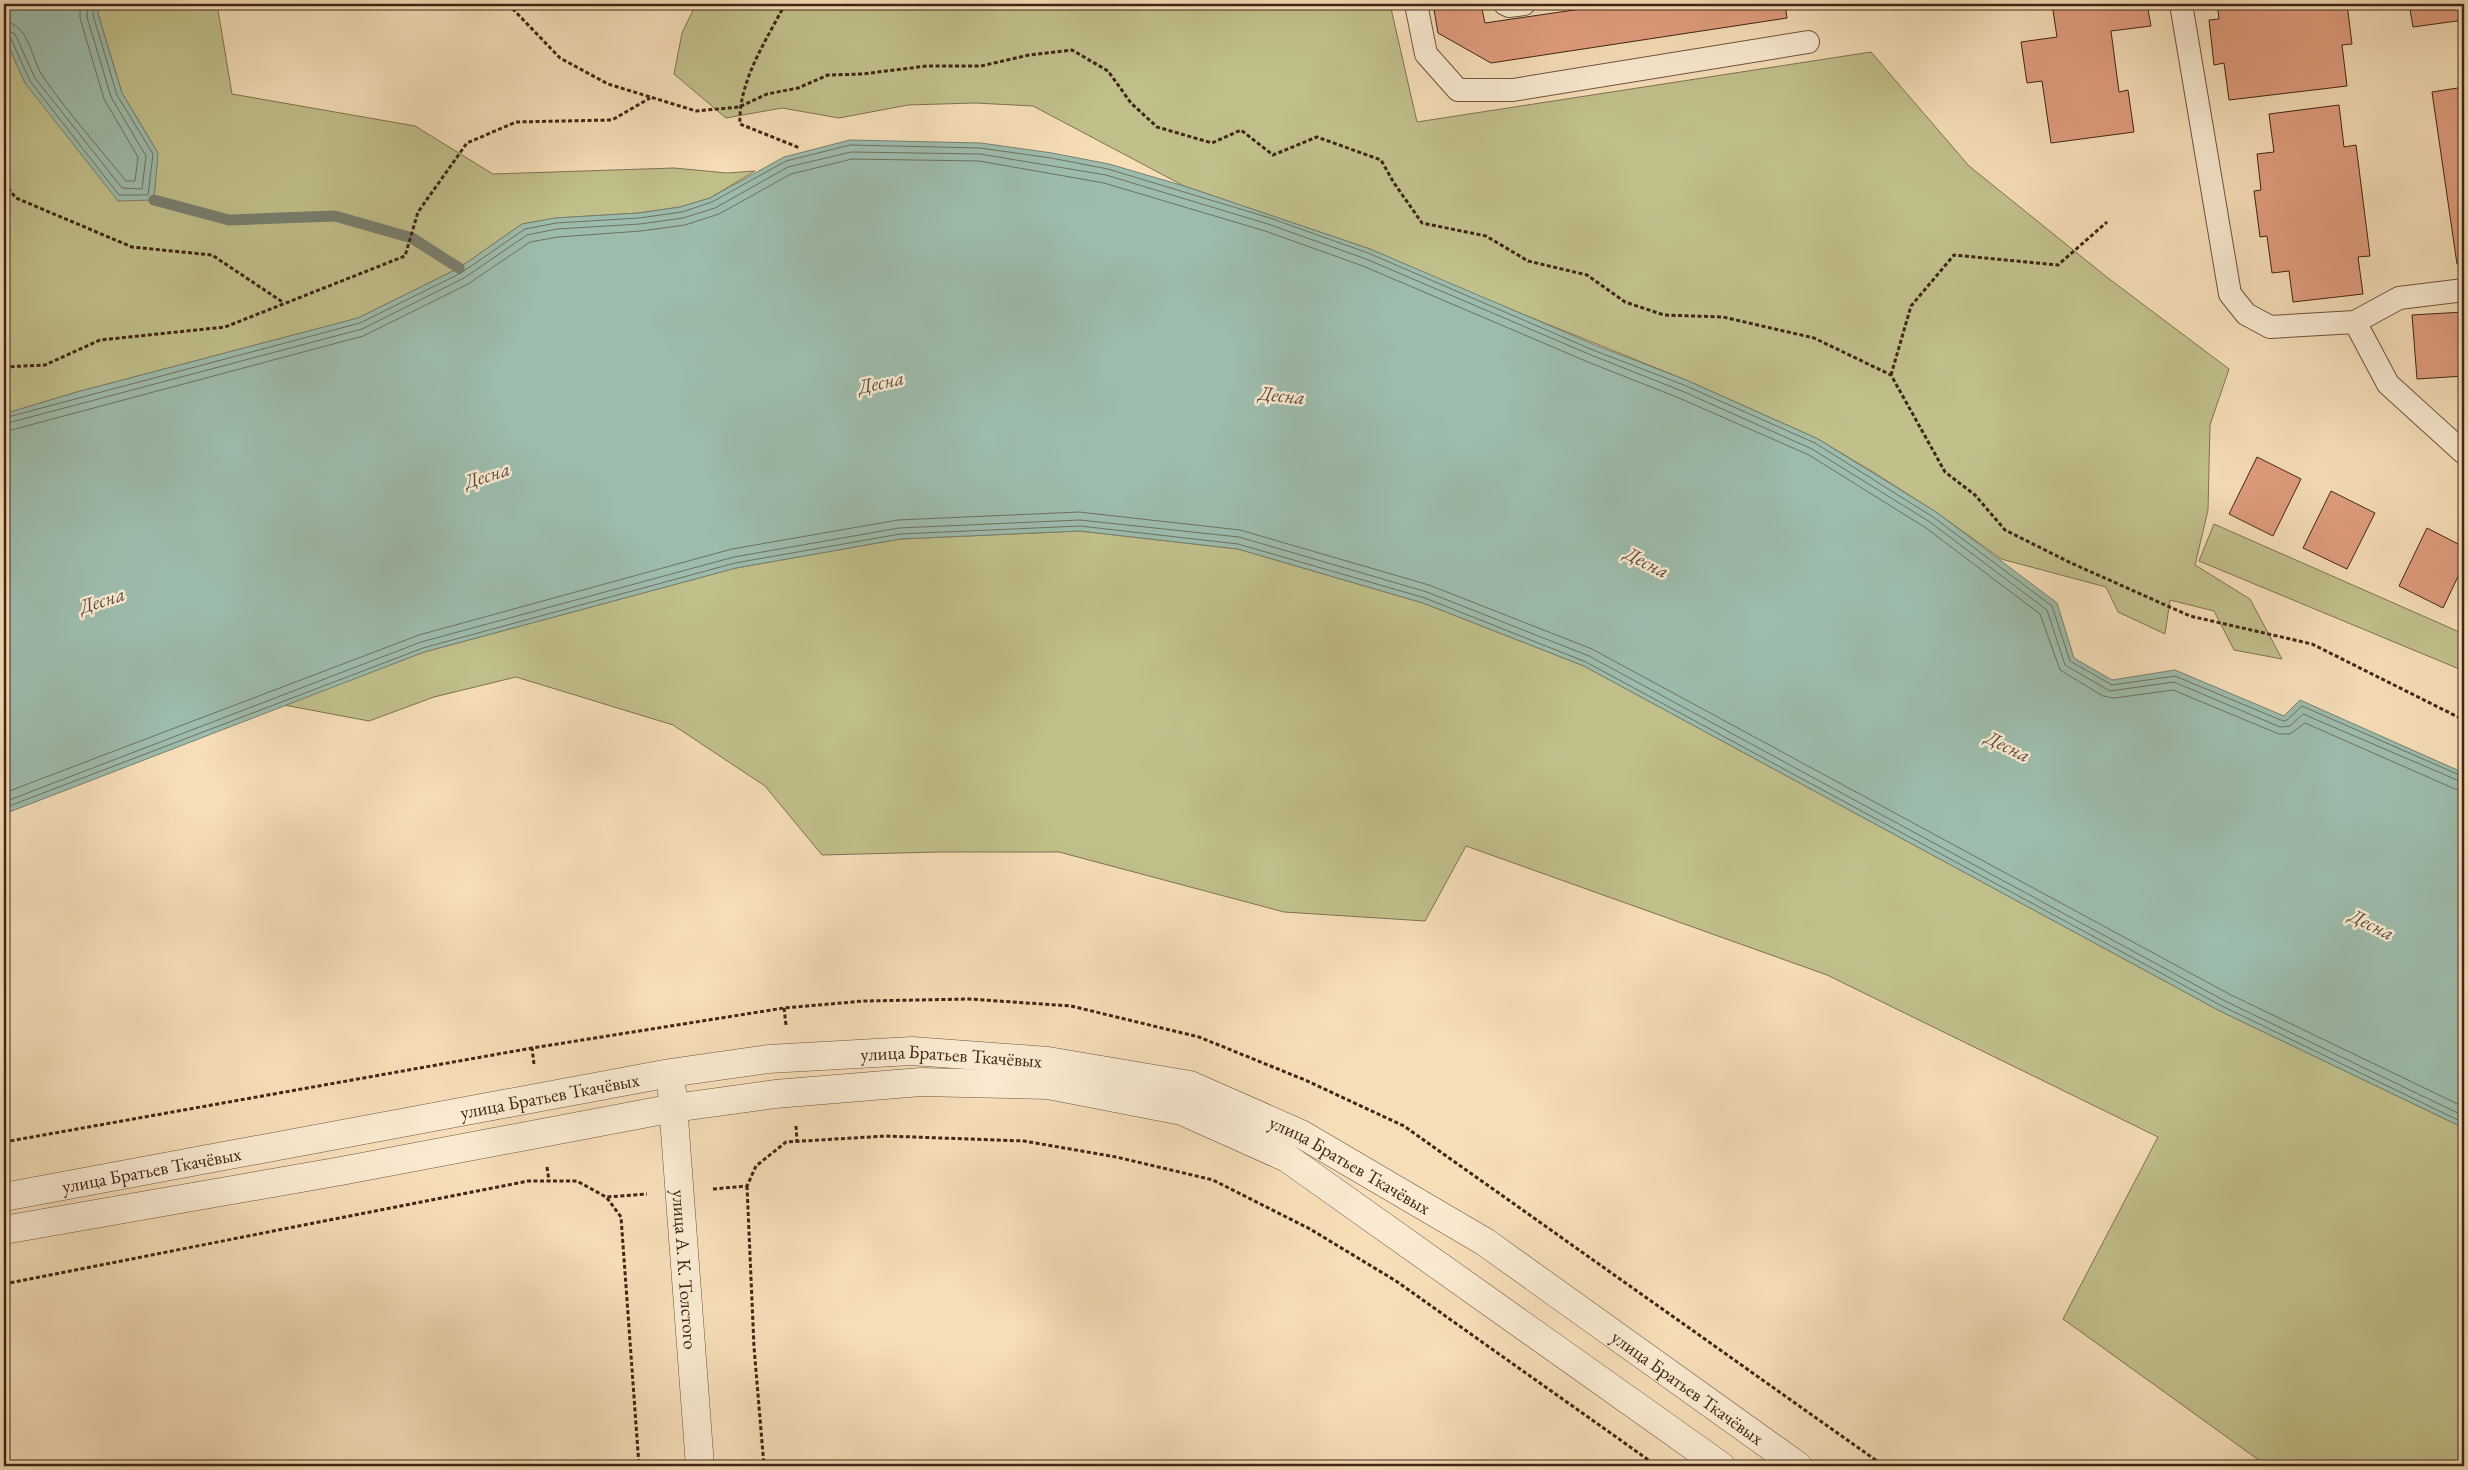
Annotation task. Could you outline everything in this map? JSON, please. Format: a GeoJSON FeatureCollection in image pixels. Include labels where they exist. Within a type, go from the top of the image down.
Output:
{"type":"FeatureCollection","features":[{"type":"Feature","properties":{"kind":"street","name":"улица Братьев Ткачёвых"},"geometry":{"type":"LineString","coordinates":[[4,1197],[670,1073],[768,1059],[912,1051],[1048,1061],[1190,1085],[1301,1134],[1485,1242],[1798,1466]]}},
{"type":"Feature","properties":{"kind":"street","name":"улица А. К. Толстого"},"geometry":{"type":"LineString","coordinates":[[670,1073],[700,1466]]}},
{"type":"Feature","properties":{"kind":"street","name":"улица Братьев Ткачёвых"},"geometry":{"type":"LineString","coordinates":[[4,1230],[341,1171],[674,1108],[775,1094],[922,1082],[1048,1084],[1182,1111],[1288,1158],[1721,1466]]}},
{"type":"Feature","properties":{"kind":"lane"},"geometry":{"type":"LineString","coordinates":[[1416,4],[1426,54],[1458,90],[1513,90],[1808,42]]}},
{"type":"Feature","properties":{"kind":"lane"},"geometry":{"type":"LineString","coordinates":[[1505,4],[1509,6],[1524,4]]}},
{"type":"Feature","properties":{"kind":"lane"},"geometry":{"type":"LineString","coordinates":[[2181,4],[2230,294],[2246,314],[2270,327],[2354,322],[2399,298],[2464,290]]}},
{"type":"Feature","properties":{"kind":"lane"},"geometry":{"type":"LineString","coordinates":[[2354,322],[2388,384],[2464,453]]}},
{"type":"Feature","properties":{"kind":"path"},"geometry":{"type":"LineString","coordinates":[[508,4],[560,58],[608,84],[696,111],[739,108],[767,94],[798,88],[828,76],[927,66],[981,66],[1028,55],[1072,50],[1108,71],[1131,103],[1156,127],[1212,143],[1241,130],[1273,155],[1317,137],[1381,160],[1394,183],[1422,223],[1486,236],[1528,261],[1586,275],[1625,302],[1664,315],[1723,318],[1814,338],[1891,375],[1945,472],[1975,494],[2006,530],[2071,563],[2190,616],[2312,644],[2464,720]]}},
{"type":"Feature","properties":{"kind":"path"},"geometry":{"type":"LineString","coordinates":[[785,4],[752,70],[739,108],[740,124],[800,148]]}},
{"type":"Feature","properties":{"kind":"path"},"geometry":{"type":"LineString","coordinates":[[4,367],[45,365],[100,340],[225,327],[405,256],[418,212],[466,143],[516,122],[612,120],[650,98]]}},
{"type":"Feature","properties":{"kind":"path"},"geometry":{"type":"LineString","coordinates":[[4,182],[16,198],[132,247],[212,255],[284,303]]}},
{"type":"Feature","properties":{"kind":"path"},"geometry":{"type":"LineString","coordinates":[[1891,375],[1911,306],[1954,255],[2058,265],[2107,222]]}},
{"type":"Feature","properties":{"kind":"path"},"geometry":{"type":"LineString","coordinates":[[4,1142],[532,1048]]}},
{"type":"Feature","properties":{"kind":"path"},"geometry":{"type":"LineString","coordinates":[[764,1466],[754,1347],[746,1186],[756,1166],[786,1142],[886,1136],[1024,1141],[1116,1157],[1213,1180],[1310,1229],[1396,1281],[1657,1466]]}},
{"type":"Feature","properties":{"kind":"path"},"geometry":{"type":"LineString","coordinates":[[4,1284],[528,1181],[577,1181],[606,1197],[620,1217],[638,1466]]}},
{"type":"Feature","properties":{"kind":"path"},"geometry":{"type":"LineString","coordinates":[[606,1197],[746,1186]]}},
{"type":"Feature","properties":{"kind":"shaded area"},"geometry":{"type":"Polygon","coordinates":[[[99,4],[217,4],[232,94],[415,126],[493,174],[674,168],[727,173],[755,171],[710,198],[680,207],[639,213],[556,218],[522,224],[459,268],[358,318],[77,392],[4,414],[4,36],[25,83],[158,153],[122,93],[98,14],[99,4]]]}},
{"type":"Feature","properties":{"kind":"shaded area"},"geometry":{"type":"Polygon","coordinates":[[[696,4],[1390,4],[1417,122],[1871,52],[1969,166],[2108,278],[2229,369],[2210,425],[2208,510],[2195,565],[2250,599],[2282,659],[2234,650],[2214,611],[2170,600],[2165,634],[2118,612],[2106,587],[2001,559],[1936,512],[1818,439],[1686,380],[1453,286],[1370,249],[1184,186],[1033,106],[975,103],[908,105],[839,118],[782,108],[726,118],[674,74],[682,33],[696,4]]]}},
{"type":"Feature","properties":{"kind":"shaded area"},"geometry":{"type":"Polygon","coordinates":[[[2214,524],[2464,634],[2464,671],[2199,561],[2214,524]]]}},
{"type":"Feature","properties":{"kind":"shaded area"},"geometry":{"type":"Polygon","coordinates":[[[1080,531],[1238,549],[1423,603],[1584,666],[2220,1011],[2464,1128],[2464,1466],[2267,1466],[2063,1319],[2158,1137],[1827,975],[1466,846],[1425,921],[1284,912],[1059,852],[938,852],[822,855],[765,786],[673,725],[516,677],[434,697],[369,721],[284,705],[424,652],[736,568],[900,539],[1080,531]]]}},
{"type":"Feature","properties":{"kind":"water"},"geometry":{"type":"Polygon","coordinates":[[[4,4],[99,4],[98,14],[122,93],[158,153],[154,200],[118,201],[25,83],[4,36],[4,4]]]}},
{"type":"Feature","properties":{"kind":"water","name":"Десна"},"geometry":{"type":"Polygon","coordinates":[[[850,140],[981,143],[1052,153],[1109,164],[1184,186],[1370,249],[1595,345],[1686,380],[1818,439],[1936,512],[2057,603],[2074,658],[2112,680],[2175,670],[2284,716],[2300,700],[2464,773],[2464,1128],[2220,1011],[1584,666],[1423,603],[1238,549],[1080,531],[900,539],[736,568],[424,652],[4,814],[4,414],[77,392],[358,318],[459,268],[522,224],[555,218],[639,213],[680,207],[710,198],[784,157],[850,140]]]}},
{"type":"Feature","properties":{"kind":"building"},"geometry":{"type":"Polygon","coordinates":[[[1433,4],[1481,4],[1485,23],[1615,4],[1785,4],[1787,18],[1491,63],[1438,33],[1433,4]]]}},
{"type":"Feature","properties":{"kind":"building"},"geometry":{"type":"Polygon","coordinates":[[[2052,4],[2147,4],[2151,26],[2111,31],[2119,92],[2128,90],[2134,132],[2051,143],[2042,81],[2027,83],[2021,42],[2057,37],[2052,4]]]}},
{"type":"Feature","properties":{"kind":"building"},"geometry":{"type":"Polygon","coordinates":[[[2217,4],[2347,4],[2352,44],[2342,45],[2347,86],[2229,100],[2224,63],[2214,65],[2209,20],[2219,19],[2217,4]]]}},
{"type":"Feature","properties":{"kind":"building"},"geometry":{"type":"Polygon","coordinates":[[[2409,4],[2464,4],[2464,20],[2413,27],[2409,4]]]}},
{"type":"Feature","properties":{"kind":"building"},"geometry":{"type":"Polygon","coordinates":[[[2464,87],[2464,263],[2457,264],[2432,92],[2464,87]]]}},
{"type":"Feature","properties":{"kind":"building"},"geometry":{"type":"Polygon","coordinates":[[[2339,105],[2344,147],[2356,145],[2370,256],[2358,257],[2363,294],[2293,302],[2289,271],[2272,273],[2267,236],[2260,237],[2254,191],[2261,190],[2257,154],[2274,152],[2269,114],[2339,105]]]}},
{"type":"Feature","properties":{"kind":"building"},"geometry":{"type":"Polygon","coordinates":[[[2464,312],[2464,376],[2417,379],[2412,315],[2464,312]]]}},
{"type":"Feature","properties":{"kind":"building"},"geometry":{"type":"Polygon","coordinates":[[[2464,414],[2464,428],[2458,424],[2464,414]]]}},
{"type":"Feature","properties":{"kind":"building"},"geometry":{"type":"Polygon","coordinates":[[[2257,457],[2301,479],[2273,536],[2229,514],[2257,457]]]}},
{"type":"Feature","properties":{"kind":"building"},"geometry":{"type":"Polygon","coordinates":[[[2331,491],[2375,513],[2347,569],[2303,548],[2331,491]]]}},
{"type":"Feature","properties":{"kind":"building"},"geometry":{"type":"Polygon","coordinates":[[[2427,528],[2464,547],[2464,564],[2443,608],[2399,586],[2427,528]]]}},
{"type":"Feature","properties":{"kind":"waterway"},"geometry":{"type":"LineString","coordinates":[[154,200],[229,220],[335,216],[412,238],[459,268]]}}]}
